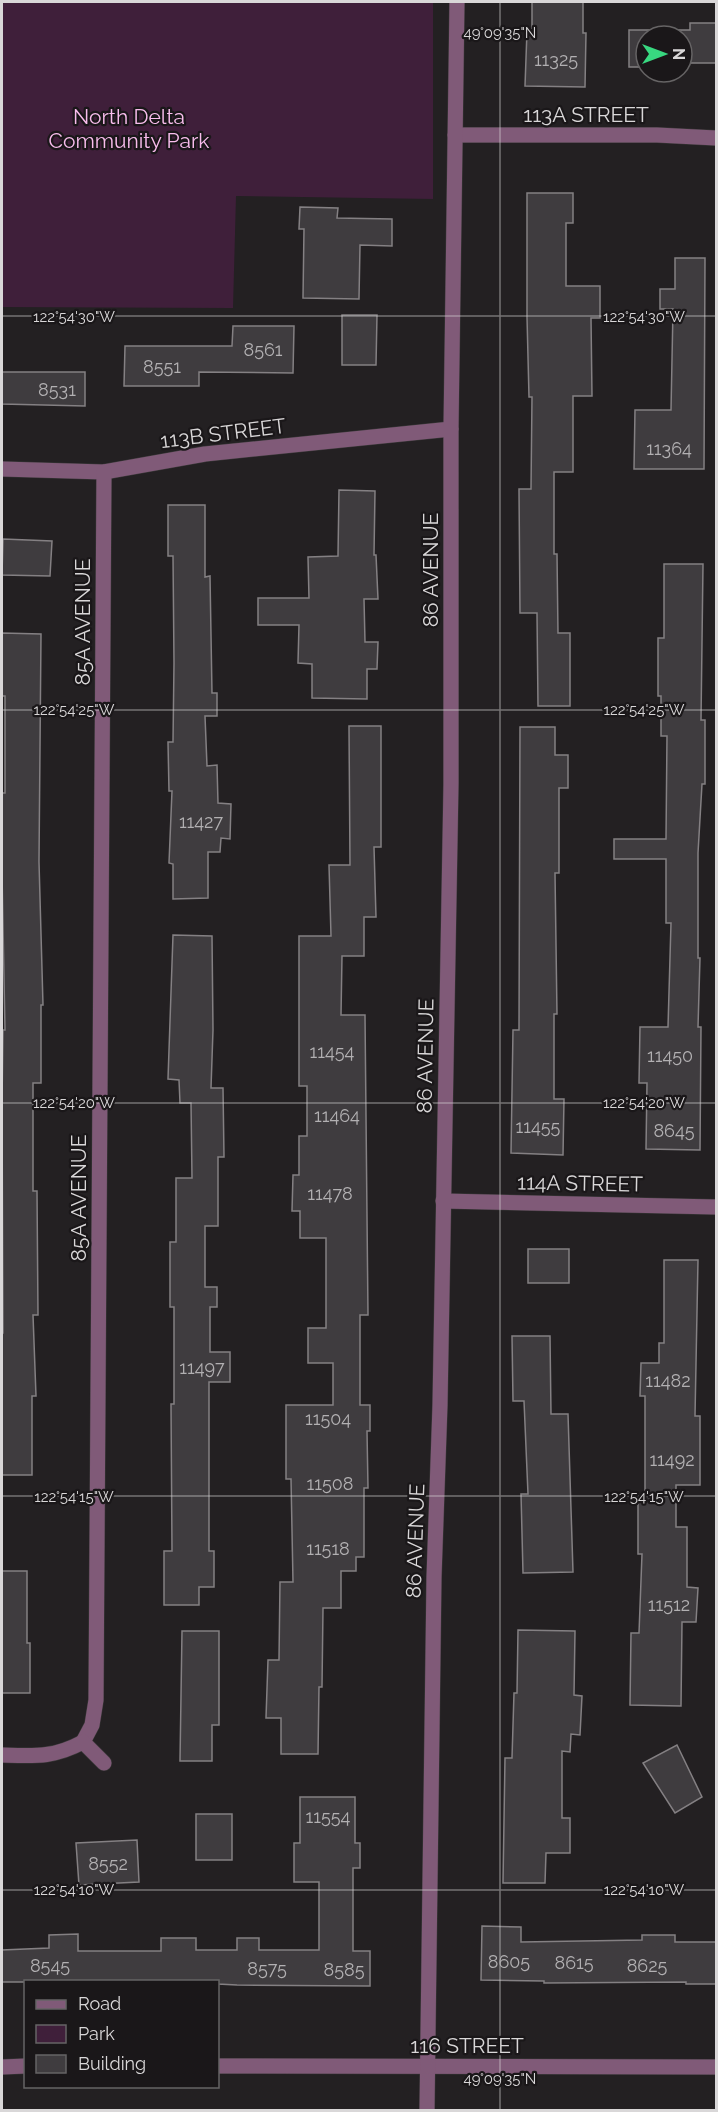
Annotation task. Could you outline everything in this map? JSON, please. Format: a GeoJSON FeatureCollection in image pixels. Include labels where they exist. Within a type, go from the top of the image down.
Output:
{"type":"FeatureCollection","features":[{"type":"Feature","properties":{"kind":"street","name":"86 AVENUE"},"geometry":{"type":"LineString","coordinates":[[428,2110],[434,1597],[451,784],[451,429],[457,2]]}},
{"type":"Feature","properties":{"kind":"street","name":"113A STREET"},"geometry":{"type":"LineString","coordinates":[[455,135],[657,135],[717,138]]}},
{"type":"Feature","properties":{"kind":"street","name":"113B STREET"},"geometry":{"type":"LineString","coordinates":[[2,469],[104,472],[205,454],[451,429]]}},
{"type":"Feature","properties":{"kind":"street","name":"85A AVENUE"},"geometry":{"type":"LineString","coordinates":[[83,1742],[92,1725],[96,1700],[104,472]]}},
{"type":"Feature","properties":{"kind":"street","name":"114A STREET"},"geometry":{"type":"LineString","coordinates":[[443,1201],[717,1207]]}},
{"type":"Feature","properties":{"kind":"street"},"geometry":{"type":"LineString","coordinates":[[2,1755],[65,1752],[83,1742],[104,1763]]}},
{"type":"Feature","properties":{"kind":"street","name":"116 STREET"},"geometry":{"type":"LineString","coordinates":[[219,2066],[717,2067]]}},
{"type":"Feature","properties":{"kind":"street"},"geometry":{"type":"LineString","coordinates":[[2,2067],[24,2067]]}},
{"type":"Feature","properties":{"kind":"green space","name":"North Delta Community Park"},"geometry":{"type":"Polygon","coordinates":[[[2,2],[433,2],[433,199],[236,196],[233,308],[2,307],[2,2]]]}},
{"type":"Feature","properties":{"kind":"building"},"geometry":{"type":"Polygon","coordinates":[[[532,2],[583,2],[583,33],[586,33],[585,87],[525,86],[527,31],[532,31],[532,2]]]}},
{"type":"Feature","properties":{"kind":"building"},"geometry":{"type":"Polygon","coordinates":[[[717,23],[717,63],[694,63],[694,24],[690,24],[717,23]]]}},
{"type":"Feature","properties":{"kind":"building"},"geometry":{"type":"Polygon","coordinates":[[[629,30],[634,30],[634,67],[629,67],[629,30]]]}},
{"type":"Feature","properties":{"kind":"building"},"geometry":{"type":"Polygon","coordinates":[[[527,193],[573,193],[573,223],[566,223],[566,286],[600,286],[600,318],[591,318],[592,396],[573,396],[573,472],[554,472],[554,554],[557,554],[558,633],[570,633],[570,706],[538,706],[537,613],[520,613],[519,489],[531,489],[532,397],[529,397],[527,317],[527,193]]]}},
{"type":"Feature","properties":{"kind":"building"},"geometry":{"type":"Polygon","coordinates":[[[300,207],[338,208],[337,218],[392,219],[392,246],[360,245],[359,299],[303,298],[304,229],[299,229],[300,207]]]}},
{"type":"Feature","properties":{"kind":"building"},"geometry":{"type":"Polygon","coordinates":[[[675,258],[705,258],[704,469],[634,469],[635,410],[671,410],[673,309],[660,309],[660,289],[675,289],[675,258]]]}},
{"type":"Feature","properties":{"kind":"building"},"geometry":{"type":"Polygon","coordinates":[[[342,315],[377,315],[376,365],[342,365],[342,315]]]}},
{"type":"Feature","properties":{"kind":"building"},"geometry":{"type":"Polygon","coordinates":[[[233,326],[294,326],[293,373],[199,372],[199,386],[124,386],[125,346],[232,346],[233,326]]]}},
{"type":"Feature","properties":{"kind":"building"},"geometry":{"type":"Polygon","coordinates":[[[2,372],[85,372],[85,406],[2,404],[2,372]]]}},
{"type":"Feature","properties":{"kind":"building"},"geometry":{"type":"Polygon","coordinates":[[[339,490],[375,491],[374,555],[376,555],[378,599],[364,599],[365,642],[378,642],[377,669],[367,669],[367,699],[312,698],[312,664],[298,663],[299,625],[258,625],[258,598],[309,598],[308,557],[338,556],[339,490]]]}},
{"type":"Feature","properties":{"kind":"building"},"geometry":{"type":"Polygon","coordinates":[[[168,505],[205,505],[205,577],[210,576],[212,693],[217,693],[217,716],[205,716],[207,766],[217,765],[218,803],[231,804],[230,839],[221,838],[220,852],[208,852],[208,898],[173,899],[173,864],[169,863],[172,791],[169,791],[168,742],[173,742],[174,663],[173,556],[168,556],[168,505]]]}},
{"type":"Feature","properties":{"kind":"building"},"geometry":{"type":"Polygon","coordinates":[[[3,539],[52,541],[50,576],[2,575],[3,539]]]}},
{"type":"Feature","properties":{"kind":"building"},"geometry":{"type":"Polygon","coordinates":[[[664,564],[703,564],[701,720],[705,720],[705,784],[702,784],[698,853],[698,958],[700,958],[698,1027],[701,1027],[700,1150],[646,1149],[647,1083],[639,1083],[640,1027],[668,1027],[671,923],[666,923],[666,859],[614,859],[614,839],[666,839],[667,736],[661,736],[661,696],[658,696],[658,638],[664,638],[664,564]]]}},
{"type":"Feature","properties":{"kind":"building"},"geometry":{"type":"Polygon","coordinates":[[[2,633],[41,634],[39,862],[43,1005],[41,1005],[41,1083],[33,1083],[33,1191],[37,1191],[38,1315],[33,1315],[36,1396],[32,1396],[32,1475],[2,1475],[2,1103],[3,1030],[5,1030],[2,793],[5,793],[5,696],[2,696],[2,633]]]}},
{"type":"Feature","properties":{"kind":"building"},"geometry":{"type":"Polygon","coordinates":[[[349,726],[381,726],[381,847],[374,847],[376,917],[364,917],[364,956],[342,956],[341,1015],[365,1015],[368,1315],[360,1315],[360,1405],[370,1405],[370,1431],[367,1431],[368,1488],[364,1488],[364,1557],[356,1557],[356,1571],[341,1571],[341,1608],[323,1608],[318,1754],[281,1754],[281,1718],[266,1718],[268,1660],[279,1660],[280,1582],[293,1582],[291,1479],[286,1479],[286,1405],[333,1405],[333,1363],[308,1363],[308,1328],[326,1328],[326,1238],[300,1238],[300,1211],[292,1211],[293,1175],[299,1175],[299,1136],[307,1136],[307,1086],[299,1086],[299,936],[331,936],[329,865],[350,865],[349,726]]]}},
{"type":"Feature","properties":{"kind":"building"},"geometry":{"type":"Polygon","coordinates":[[[520,727],[555,727],[555,755],[568,755],[568,788],[559,788],[559,873],[555,873],[557,1014],[554,1014],[554,1099],[564,1099],[563,1155],[511,1153],[513,1030],[519,1030],[520,727]]]}},
{"type":"Feature","properties":{"kind":"building"},"geometry":{"type":"Polygon","coordinates":[[[173,935],[212,936],[211,1088],[223,1088],[224,1157],[218,1157],[218,1226],[205,1226],[205,1287],[217,1287],[217,1307],[210,1307],[210,1352],[230,1352],[230,1382],[209,1382],[209,1551],[214,1551],[214,1587],[199,1587],[199,1605],[164,1605],[164,1551],[172,1551],[171,1404],[174,1404],[174,1307],[170,1307],[170,1242],[176,1242],[176,1178],[192,1178],[191,1103],[180,1103],[179,1080],[168,1079],[173,935]]]}},
{"type":"Feature","properties":{"kind":"building"},"geometry":{"type":"Polygon","coordinates":[[[528,1249],[569,1249],[569,1283],[528,1283],[528,1249]]]}},
{"type":"Feature","properties":{"kind":"building"},"geometry":{"type":"Polygon","coordinates":[[[664,1260],[698,1260],[695,1416],[700,1416],[700,1485],[676,1485],[676,1527],[687,1527],[687,1587],[698,1588],[696,1622],[682,1622],[681,1706],[630,1705],[631,1633],[639,1633],[642,1554],[638,1554],[638,1501],[645,1501],[645,1396],[640,1396],[641,1363],[659,1363],[659,1343],[664,1343],[664,1260]]]}},
{"type":"Feature","properties":{"kind":"building"},"geometry":{"type":"Polygon","coordinates":[[[512,1336],[550,1336],[551,1414],[568,1414],[573,1572],[523,1573],[521,1494],[528,1494],[524,1401],[513,1401],[512,1336]]]}},
{"type":"Feature","properties":{"kind":"building"},"geometry":{"type":"Polygon","coordinates":[[[2,1571],[27,1571],[30,1693],[2,1693],[2,1571]]]}},
{"type":"Feature","properties":{"kind":"building"},"geometry":{"type":"Polygon","coordinates":[[[518,1630],[575,1631],[574,1695],[582,1696],[580,1735],[571,1734],[570,1752],[562,1751],[562,1818],[570,1818],[570,1853],[546,1853],[545,1883],[503,1883],[505,1758],[512,1758],[514,1693],[517,1693],[518,1630]]]}},
{"type":"Feature","properties":{"kind":"building"},"geometry":{"type":"Polygon","coordinates":[[[182,1631],[219,1631],[219,1725],[212,1725],[212,1761],[180,1761],[182,1631]]]}},
{"type":"Feature","properties":{"kind":"building"},"geometry":{"type":"Polygon","coordinates":[[[677,1745],[702,1797],[675,1813],[643,1763],[677,1745]]]}},
{"type":"Feature","properties":{"kind":"building"},"geometry":{"type":"Polygon","coordinates":[[[300,1797],[355,1797],[355,1843],[360,1843],[360,1868],[353,1868],[353,1951],[370,1951],[370,1986],[237,1985],[219,1984],[219,1980],[2,1982],[2,1950],[49,1948],[49,1935],[78,1934],[78,1951],[161,1951],[161,1938],[196,1938],[196,1950],[237,1950],[237,1938],[259,1938],[259,1950],[319,1950],[319,1882],[294,1882],[294,1843],[300,1843],[300,1797]]]}},
{"type":"Feature","properties":{"kind":"building"},"geometry":{"type":"Polygon","coordinates":[[[196,1814],[232,1814],[232,1860],[196,1860],[196,1814]]]}},
{"type":"Feature","properties":{"kind":"building"},"geometry":{"type":"Polygon","coordinates":[[[137,1840],[139,1882],[79,1885],[76,1843],[137,1840]]]}},
{"type":"Feature","properties":{"kind":"building"},"geometry":{"type":"Polygon","coordinates":[[[482,1926],[521,1927],[521,1942],[642,1940],[642,1935],[675,1935],[675,1942],[717,1942],[717,1984],[686,1984],[686,1982],[544,1983],[544,1981],[481,1980],[482,1926]]]}}]}
